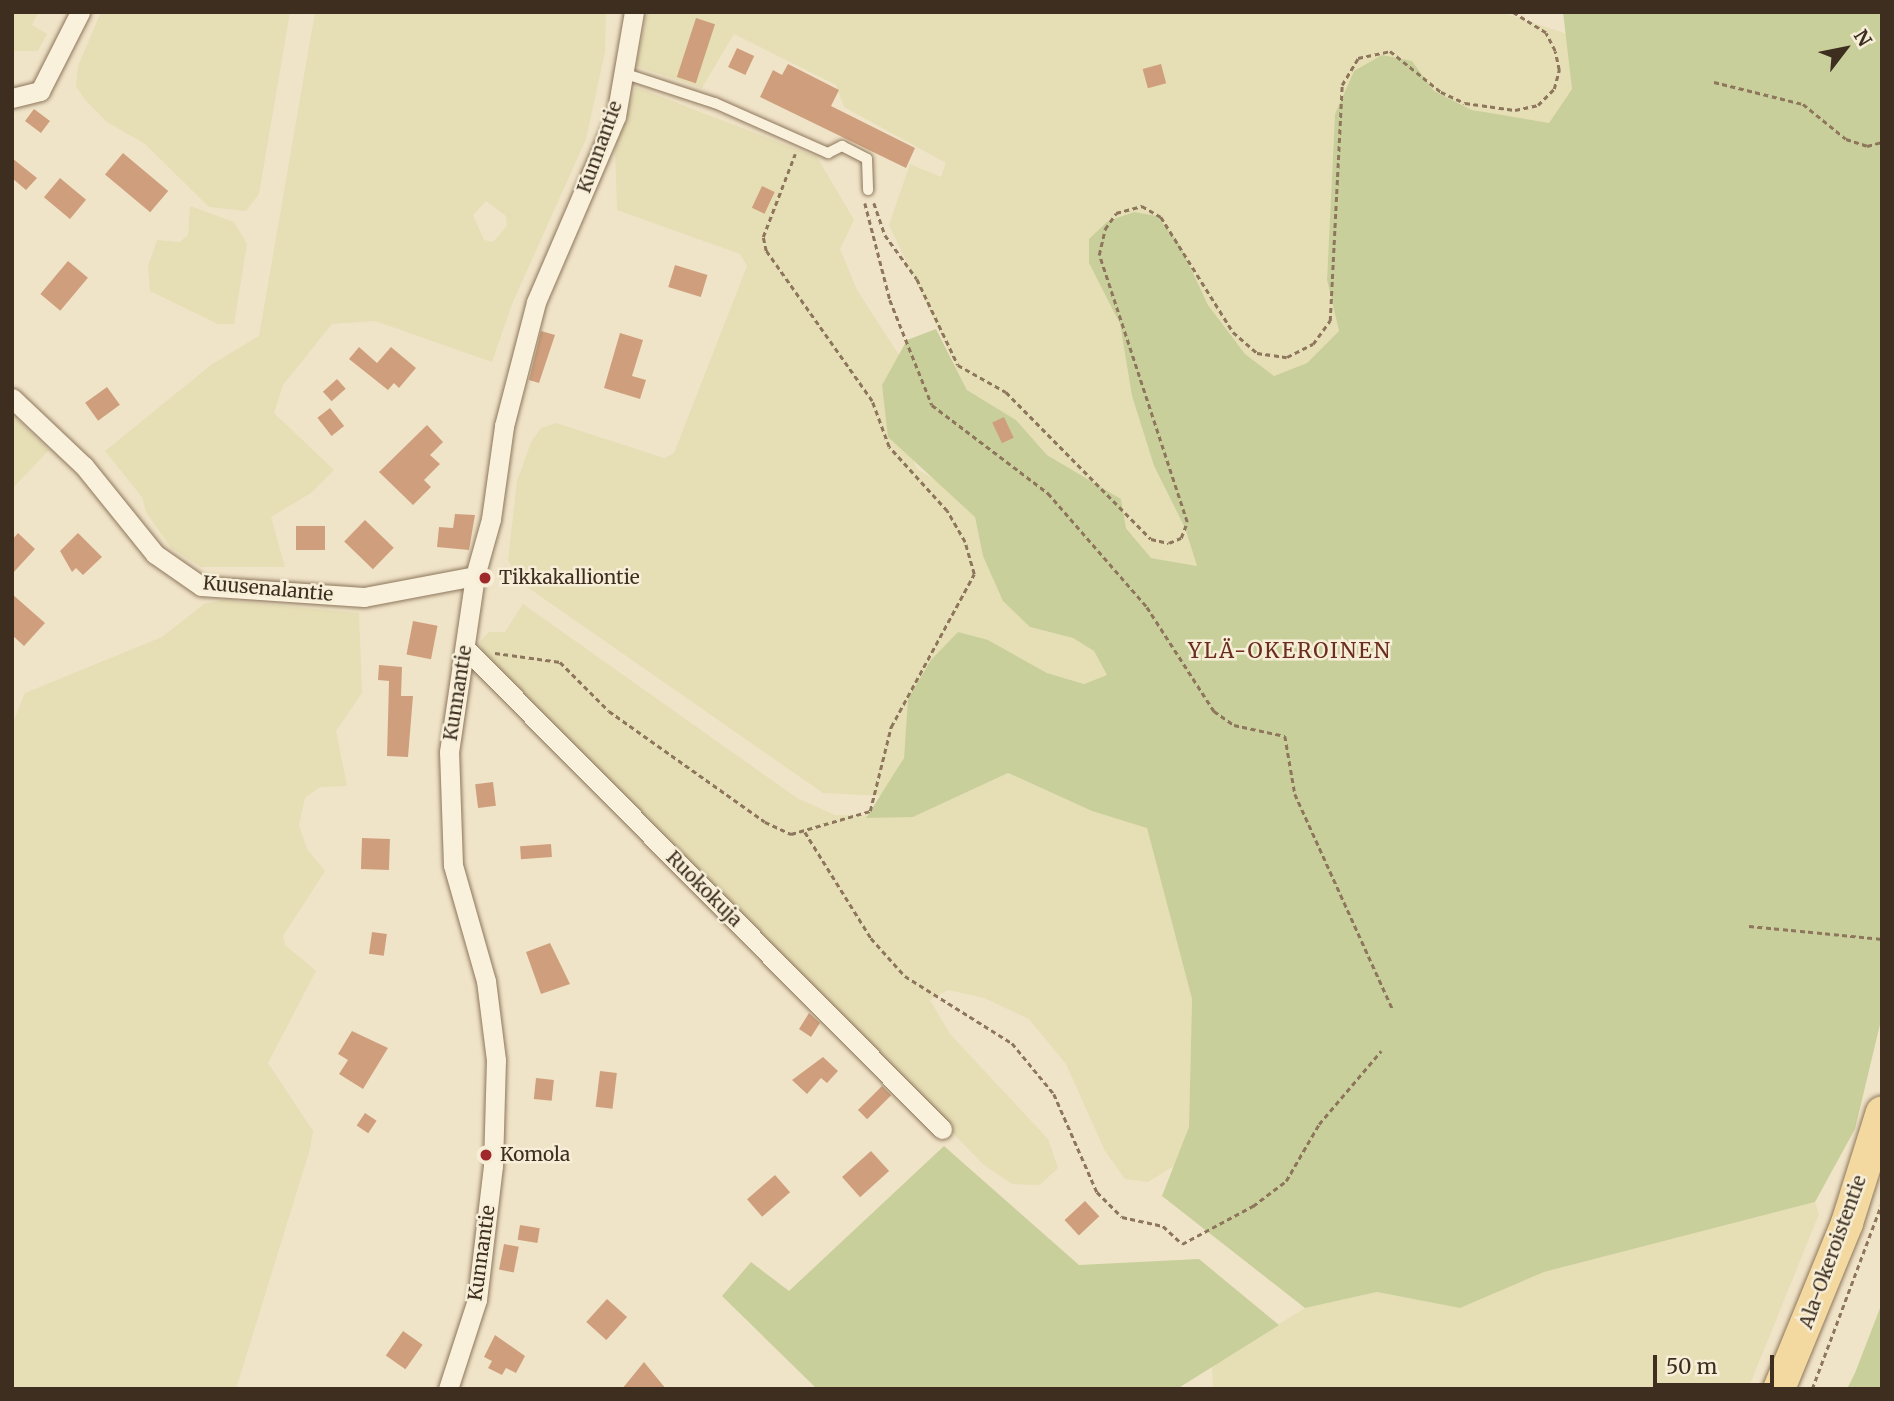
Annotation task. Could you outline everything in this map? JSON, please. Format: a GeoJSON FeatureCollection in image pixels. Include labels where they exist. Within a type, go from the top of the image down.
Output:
{"type":"FeatureCollection","features":[{"type":"Feature","properties":{"kind":"main road","name":"Ala-Okeroistentie"},"geometry":{"type":"LineString","coordinates":[[1779,1389],[1847,1223],[1882,1112]]}},
{"type":"Feature","properties":{"kind":"street"},"geometry":{"type":"LineString","coordinates":[[12,98],[40,91],[80,12]]}},
{"type":"Feature","properties":{"kind":"street","name":"Kunnantie"},"geometry":{"type":"LineString","coordinates":[[449,1389],[477,1300],[493,1166],[496,1060],[486,981],[453,865],[449,752],[475,576],[536,302],[616,116],[634,12]]}},
{"type":"Feature","properties":{"kind":"street","name":"Kuusenalantie"},"geometry":{"type":"LineString","coordinates":[[12,398],[84,466],[155,554],[201,586],[364,597],[475,576]]}},
{"type":"Feature","properties":{"kind":"street","name":"Ruokokuja"},"geometry":{"type":"LineString","coordinates":[[466,649],[942,1129]]}},
{"type":"Feature","properties":{"kind":"lane"},"geometry":{"type":"LineString","coordinates":[[623,73],[715,103],[828,153],[842,146],[867,159],[868,190]]}},
{"type":"Feature","properties":{"kind":"path"},"geometry":{"type":"LineString","coordinates":[[868,190],[885,235],[917,279],[958,365],[1006,392],[1151,539],[1169,543],[1181,538],[1187,522],[1099,255],[1105,229],[1116,213],[1142,206],[1161,217],[1233,332],[1257,353],[1287,357],[1313,344],[1329,321],[1342,85],[1353,67],[1367,54],[1390,51],[1441,92],[1465,103],[1515,110],[1538,105],[1554,89],[1559,69],[1555,51],[1546,33],[1513,12]]}},
{"type":"Feature","properties":{"kind":"path"},"geometry":{"type":"LineString","coordinates":[[1714,82],[1803,104],[1846,139],[1867,146],[1882,142]]}},
{"type":"Feature","properties":{"kind":"path"},"geometry":{"type":"LineString","coordinates":[[466,649],[560,662],[609,711],[765,822],[791,834],[870,811],[891,727],[974,574],[965,542],[947,511],[889,447],[872,401],[766,251],[763,237],[800,141]]}},
{"type":"Feature","properties":{"kind":"path"},"geometry":{"type":"LineString","coordinates":[[868,190],[863,211],[871,242],[932,405],[1048,493],[1147,607],[1213,711],[1234,725],[1285,736],[1295,794],[1394,1010]]}},
{"type":"Feature","properties":{"kind":"path"},"geometry":{"type":"LineString","coordinates":[[805,832],[871,937],[905,976],[1012,1043],[1054,1094],[1097,1192],[1122,1217],[1163,1226],[1182,1244],[1263,1200],[1286,1181],[1319,1124],[1381,1051]]}},
{"type":"Feature","properties":{"kind":"path"},"geometry":{"type":"LineString","coordinates":[[1749,926],[1882,939]]}},
{"type":"Feature","properties":{"kind":"path"},"geometry":{"type":"LineString","coordinates":[[1812,1389],[1882,1203]]}},
{"type":"Feature","properties":{"kind":"shaded area"},"geometry":{"type":"Polygon","coordinates":[[[12,12],[38,12],[32,25],[47,34],[38,51],[12,51],[12,12]]]}},
{"type":"Feature","properties":{"kind":"shaded area"},"geometry":{"type":"Polygon","coordinates":[[[101,12],[290,12],[259,194],[246,211],[209,207],[145,144],[107,122],[85,100],[76,86],[78,66],[101,12]]]}},
{"type":"Feature","properties":{"kind":"shaded area"},"geometry":{"type":"Polygon","coordinates":[[[315,12],[606,12],[605,52],[586,139],[512,304],[492,362],[375,321],[332,324],[283,385],[274,413],[334,470],[311,493],[271,517],[285,567],[201,567],[171,548],[146,512],[142,497],[105,451],[211,365],[259,336],[315,12]],[[486,201],[473,215],[484,240],[493,242],[507,226],[506,216],[486,201]]]}},
{"type":"Feature","properties":{"kind":"shaded area"},"geometry":{"type":"Polygon","coordinates":[[[647,12],[1501,12],[1567,34],[1572,89],[1549,123],[1472,110],[1434,91],[1412,61],[1354,71],[1335,115],[1327,280],[1339,331],[1307,363],[1274,376],[1245,354],[1208,305],[1179,243],[1157,216],[1133,212],[1108,221],[1089,263],[1120,324],[1132,396],[1154,466],[1185,528],[1197,566],[1151,558],[1126,527],[1121,499],[1047,455],[1016,420],[967,390],[889,225],[910,164],[941,177],[946,163],[844,107],[836,85],[734,34],[702,88],[636,66],[647,12]]]}},
{"type":"Feature","properties":{"kind":"shaded area"},"geometry":{"type":"Polygon","coordinates":[[[636,87],[817,157],[854,220],[840,249],[857,290],[899,355],[882,385],[917,469],[949,488],[975,517],[983,556],[1030,627],[1073,638],[1094,651],[1107,675],[1084,684],[1047,673],[988,640],[909,698],[904,758],[884,796],[823,793],[520,582],[508,560],[517,481],[531,442],[541,428],[556,423],[664,458],[674,453],[747,266],[740,254],[617,210],[615,149],[636,87]]]}},
{"type":"Feature","properties":{"kind":"shaded area"},"geometry":{"type":"Polygon","coordinates":[[[190,206],[234,222],[247,244],[234,324],[218,324],[150,291],[148,267],[157,240],[180,242],[188,235],[190,206]]]}},
{"type":"Feature","properties":{"kind":"shaded area"},"geometry":{"type":"Polygon","coordinates":[[[12,415],[49,450],[12,489],[12,415]]]}},
{"type":"Feature","properties":{"kind":"shaded area"},"geometry":{"type":"Polygon","coordinates":[[[223,600],[359,613],[362,693],[336,731],[347,786],[320,787],[305,798],[299,825],[307,849],[325,871],[283,936],[285,945],[316,971],[268,1063],[313,1131],[310,1149],[236,1389],[12,1389],[12,725],[25,693],[162,637],[204,604],[223,600]]]}},
{"type":"Feature","properties":{"kind":"shaded area"},"geometry":{"type":"Polygon","coordinates":[[[523,604],[797,798],[835,815],[913,817],[1008,773],[1092,811],[1147,827],[1192,999],[1189,1127],[1176,1165],[1148,1182],[1125,1179],[1105,1151],[1066,1064],[1029,1019],[984,998],[948,990],[930,1000],[950,1034],[1048,1139],[1058,1168],[1040,1185],[1012,1184],[984,1165],[484,657],[480,642],[489,632],[505,632],[523,604]]]}},
{"type":"Feature","properties":{"kind":"shaded area"},"geometry":{"type":"Polygon","coordinates":[[[1815,1202],[1819,1214],[1748,1389],[1213,1388],[1212,1366],[1305,1308],[1377,1292],[1460,1308],[1544,1272],[1815,1202]]]}},
{"type":"Feature","properties":{"kind":"green space"},"geometry":{"type":"Polygon","coordinates":[[[1563,12],[1880,12],[1882,1016],[1855,1129],[1815,1202],[1544,1272],[1460,1308],[1377,1292],[1305,1308],[1162,1196],[1189,1127],[1192,999],[1147,828],[1092,811],[1008,773],[913,817],[866,818],[904,758],[908,699],[931,660],[958,632],[988,640],[1047,673],[1084,684],[1107,675],[1094,651],[1073,638],[1030,627],[1003,601],[983,556],[975,517],[888,437],[882,385],[907,340],[936,329],[967,390],[1016,420],[1047,455],[1121,499],[1126,528],[1151,558],[1197,566],[1185,528],[1154,466],[1132,396],[1120,324],[1089,263],[1089,239],[1108,221],[1134,212],[1157,216],[1179,243],[1208,305],[1245,354],[1274,376],[1307,363],[1339,331],[1327,280],[1335,114],[1354,71],[1382,55],[1412,61],[1434,91],[1472,110],[1549,123],[1572,89],[1563,12]]]}},
{"type":"Feature","properties":{"kind":"green space"},"geometry":{"type":"Polygon","coordinates":[[[944,1146],[1079,1265],[1199,1259],[1279,1325],[1177,1389],[817,1389],[722,1296],[751,1262],[789,1291],[944,1146]]]}},
{"type":"Feature","properties":{"kind":"green space"},"geometry":{"type":"Polygon","coordinates":[[[1882,1303],[1882,1389],[1847,1389],[1855,1373],[1882,1303]]]}},
{"type":"Feature","properties":{"kind":"building"},"geometry":{"type":"Polygon","coordinates":[[[696,18],[715,24],[696,83],[677,77],[696,18]]]}},
{"type":"Feature","properties":{"kind":"building"},"geometry":{"type":"Polygon","coordinates":[[[737,48],[754,56],[745,75],[728,67],[737,48]]]}},
{"type":"Feature","properties":{"kind":"building"},"geometry":{"type":"Polygon","coordinates":[[[788,64],[839,90],[831,106],[915,148],[906,168],[760,97],[773,70],[782,75],[788,64]]]}},
{"type":"Feature","properties":{"kind":"building"},"geometry":{"type":"Polygon","coordinates":[[[1161,64],[1166,83],[1148,88],[1143,69],[1161,64]]]}},
{"type":"Feature","properties":{"kind":"building"},"geometry":{"type":"Polygon","coordinates":[[[34,109],[50,121],[41,133],[25,121],[34,109]]]}},
{"type":"Feature","properties":{"kind":"building"},"geometry":{"type":"Polygon","coordinates":[[[123,153],[168,191],[150,212],[105,174],[123,153]]]}},
{"type":"Feature","properties":{"kind":"building"},"geometry":{"type":"Polygon","coordinates":[[[12,158],[37,178],[26,190],[12,178],[12,158]]]}},
{"type":"Feature","properties":{"kind":"building"},"geometry":{"type":"Polygon","coordinates":[[[60,178],[86,200],[70,219],[44,197],[60,178]]]}},
{"type":"Feature","properties":{"kind":"building"},"geometry":{"type":"Polygon","coordinates":[[[762,186],[775,192],[765,214],[752,208],[762,186]]]}},
{"type":"Feature","properties":{"kind":"building"},"geometry":{"type":"Polygon","coordinates":[[[68,261],[88,278],[60,311],[40,294],[68,261]]]}},
{"type":"Feature","properties":{"kind":"building"},"geometry":{"type":"Polygon","coordinates":[[[675,265],[708,275],[701,297],[668,287],[675,265]]]}},
{"type":"Feature","properties":{"kind":"building"},"geometry":{"type":"Polygon","coordinates":[[[541,331],[555,335],[539,383],[529,380],[541,331]]]}},
{"type":"Feature","properties":{"kind":"building"},"geometry":{"type":"Polygon","coordinates":[[[620,333],[643,340],[632,376],[646,380],[640,399],[604,388],[620,333]]]}},
{"type":"Feature","properties":{"kind":"building"},"geometry":{"type":"Polygon","coordinates":[[[359,347],[377,363],[391,347],[416,368],[399,388],[394,383],[388,390],[349,359],[359,347]]]}},
{"type":"Feature","properties":{"kind":"building"},"geometry":{"type":"Polygon","coordinates":[[[337,379],[346,389],[332,401],[323,392],[337,379]]]}},
{"type":"Feature","properties":{"kind":"building"},"geometry":{"type":"Polygon","coordinates":[[[107,387],[120,405],[98,421],[85,403],[107,387]]]}},
{"type":"Feature","properties":{"kind":"building"},"geometry":{"type":"Polygon","coordinates":[[[330,408],[344,426],[332,436],[317,418],[330,408]]]}},
{"type":"Feature","properties":{"kind":"building"},"geometry":{"type":"Polygon","coordinates":[[[1004,417],[1014,438],[1002,443],[992,422],[1004,417]]]}},
{"type":"Feature","properties":{"kind":"building"},"geometry":{"type":"Polygon","coordinates":[[[427,425],[443,442],[430,455],[440,464],[424,480],[431,487],[413,505],[379,472],[427,425]]]}},
{"type":"Feature","properties":{"kind":"building"},"geometry":{"type":"Polygon","coordinates":[[[455,514],[475,515],[469,550],[437,547],[439,527],[453,528],[455,514]]]}},
{"type":"Feature","properties":{"kind":"building"},"geometry":{"type":"Polygon","coordinates":[[[365,520],[394,548],[373,569],[344,542],[365,520]]]}},
{"type":"Feature","properties":{"kind":"building"},"geometry":{"type":"Polygon","coordinates":[[[296,526],[325,526],[325,550],[296,550],[296,526]]]}},
{"type":"Feature","properties":{"kind":"building"},"geometry":{"type":"Polygon","coordinates":[[[18,533],[35,549],[12,574],[12,540],[18,533]]]}},
{"type":"Feature","properties":{"kind":"building"},"geometry":{"type":"Polygon","coordinates":[[[78,533],[102,557],[83,575],[76,568],[72,572],[60,551],[78,533]]]}},
{"type":"Feature","properties":{"kind":"building"},"geometry":{"type":"Polygon","coordinates":[[[12,594],[45,623],[24,646],[12,635],[12,594]]]}},
{"type":"Feature","properties":{"kind":"building"},"geometry":{"type":"Polygon","coordinates":[[[413,621],[438,626],[431,659],[407,654],[413,621]]]}},
{"type":"Feature","properties":{"kind":"building"},"geometry":{"type":"Polygon","coordinates":[[[379,665],[402,667],[401,696],[413,696],[408,757],[387,756],[389,681],[378,680],[379,665]]]}},
{"type":"Feature","properties":{"kind":"building"},"geometry":{"type":"Polygon","coordinates":[[[493,782],[496,806],[478,808],[475,784],[493,782]]]}},
{"type":"Feature","properties":{"kind":"building"},"geometry":{"type":"Polygon","coordinates":[[[362,838],[390,839],[389,870],[361,869],[362,838]]]}},
{"type":"Feature","properties":{"kind":"building"},"geometry":{"type":"Polygon","coordinates":[[[551,844],[552,857],[521,859],[520,846],[551,844]]]}},
{"type":"Feature","properties":{"kind":"building"},"geometry":{"type":"Polygon","coordinates":[[[372,932],[387,934],[384,956],[369,954],[372,932]]]}},
{"type":"Feature","properties":{"kind":"building"},"geometry":{"type":"Polygon","coordinates":[[[550,943],[570,984],[541,994],[526,952],[550,943]]]}},
{"type":"Feature","properties":{"kind":"building"},"geometry":{"type":"Polygon","coordinates":[[[809,1013],[820,1023],[811,1037],[799,1029],[809,1013]]]}},
{"type":"Feature","properties":{"kind":"building"},"geometry":{"type":"Polygon","coordinates":[[[352,1031],[388,1048],[363,1089],[339,1074],[348,1060],[338,1054],[352,1031]]]}},
{"type":"Feature","properties":{"kind":"building"},"geometry":{"type":"Polygon","coordinates":[[[823,1057],[838,1071],[827,1083],[821,1078],[807,1094],[792,1080],[823,1057]]]}},
{"type":"Feature","properties":{"kind":"building"},"geometry":{"type":"Polygon","coordinates":[[[600,1071],[617,1073],[612,1109],[596,1107],[600,1071]]]}},
{"type":"Feature","properties":{"kind":"building"},"geometry":{"type":"Polygon","coordinates":[[[536,1078],[554,1080],[552,1101],[534,1099],[536,1078]]]}},
{"type":"Feature","properties":{"kind":"building"},"geometry":{"type":"Polygon","coordinates":[[[882,1086],[891,1095],[867,1119],[858,1110],[882,1086]]]}},
{"type":"Feature","properties":{"kind":"building"},"geometry":{"type":"Polygon","coordinates":[[[365,1113],[377,1121],[368,1133],[357,1125],[365,1113]]]}},
{"type":"Feature","properties":{"kind":"building"},"geometry":{"type":"Polygon","coordinates":[[[871,1151],[889,1171],[860,1197],[842,1177],[871,1151]]]}},
{"type":"Feature","properties":{"kind":"building"},"geometry":{"type":"Polygon","coordinates":[[[775,1175],[790,1192],[762,1217],[747,1199],[775,1175]]]}},
{"type":"Feature","properties":{"kind":"building"},"geometry":{"type":"Polygon","coordinates":[[[1085,1201],[1099,1216],[1079,1235],[1065,1220],[1085,1201]]]}},
{"type":"Feature","properties":{"kind":"building"},"geometry":{"type":"Polygon","coordinates":[[[520,1225],[540,1228],[537,1243],[518,1240],[520,1225]]]}},
{"type":"Feature","properties":{"kind":"building"},"geometry":{"type":"Polygon","coordinates":[[[504,1244],[519,1247],[514,1272],[499,1270],[504,1244]]]}},
{"type":"Feature","properties":{"kind":"building"},"geometry":{"type":"Polygon","coordinates":[[[607,1299],[627,1317],[606,1340],[586,1322],[607,1299]]]}},
{"type":"Feature","properties":{"kind":"building"},"geometry":{"type":"Polygon","coordinates":[[[403,1331],[423,1345],[405,1369],[386,1356],[403,1331]]]}},
{"type":"Feature","properties":{"kind":"building"},"geometry":{"type":"Polygon","coordinates":[[[495,1335],[525,1356],[516,1373],[506,1368],[502,1375],[488,1368],[492,1361],[484,1357],[495,1335]]]}},
{"type":"Feature","properties":{"kind":"building"},"geometry":{"type":"Polygon","coordinates":[[[644,1362],[666,1389],[622,1389],[644,1362]]]}},
{"type":"Feature","properties":{"kind":"place","name":"Tikkakalliontie"},"geometry":{"type":"Point","coordinates":[485,578]}},
{"type":"Feature","properties":{"kind":"place","name":"Komola"},"geometry":{"type":"Point","coordinates":[486,1155]}},
{"type":"Feature","properties":{"kind":"district","name":"YLÄ-OKEROINEN"},"geometry":{"type":"Point","coordinates":[1290,651]}}]}
